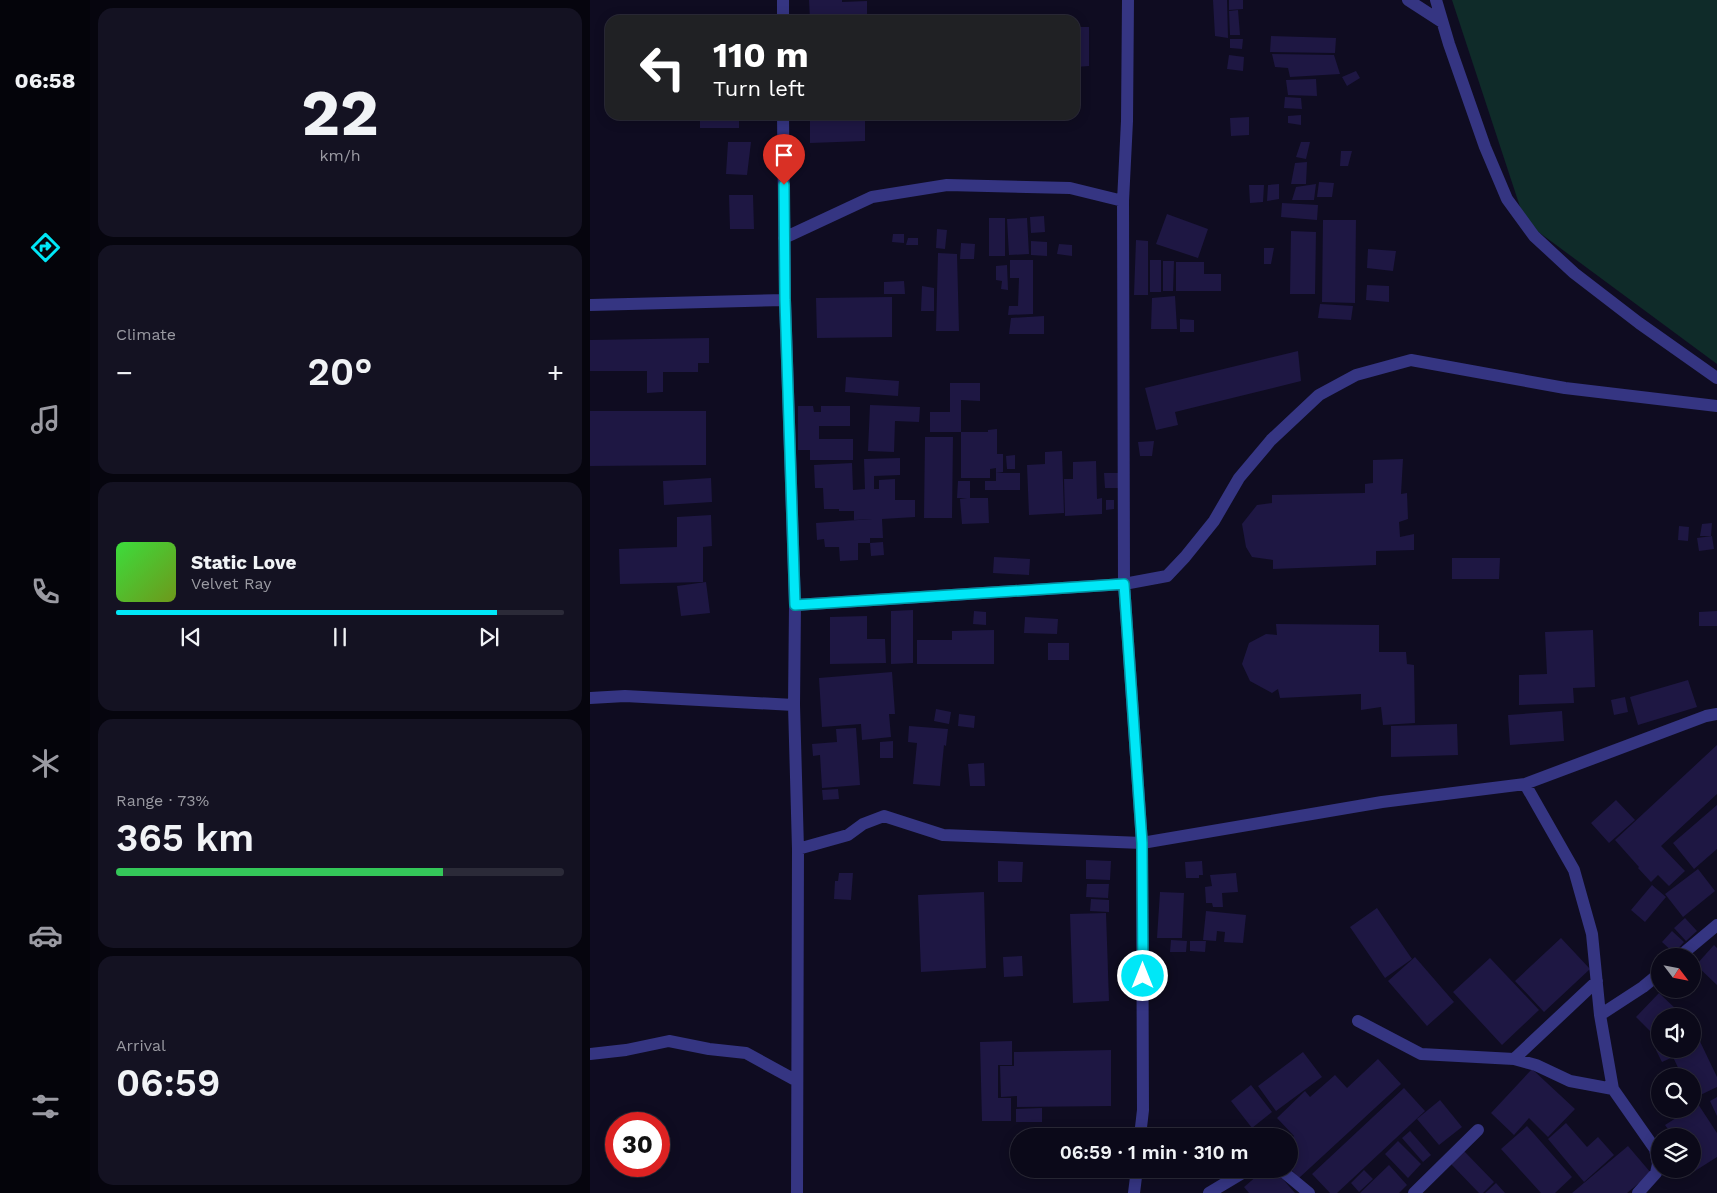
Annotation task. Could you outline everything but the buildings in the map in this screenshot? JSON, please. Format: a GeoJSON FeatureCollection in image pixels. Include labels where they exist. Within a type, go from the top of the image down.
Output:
{"type":"FeatureCollection","features":[{"type":"Feature","properties":{"kind":"street"},"geometry":{"type":"LineString","coordinates":[[783,0],[783,15]]}},
{"type":"Feature","properties":{"kind":"street"},"geometry":{"type":"LineString","coordinates":[[1128,0],[1124,201],[1124,584],[1142,843],[1143,1110],[1141,1128]]}},
{"type":"Feature","properties":{"kind":"street"},"geometry":{"type":"LineString","coordinates":[[1408,0],[1442,22]]}},
{"type":"Feature","properties":{"kind":"street"},"geometry":{"type":"LineString","coordinates":[[1436,0],[1485,147],[1507,199],[1534,236],[1588,284],[1717,378]]}},
{"type":"Feature","properties":{"kind":"street"},"geometry":{"type":"LineString","coordinates":[[783,120],[785,300],[795,605],[794,704],[798,850],[797,1193]]}},
{"type":"Feature","properties":{"kind":"street"},"geometry":{"type":"LineString","coordinates":[[784,238],[872,197],[947,185],[1070,188],[1124,201]]}},
{"type":"Feature","properties":{"kind":"street"},"geometry":{"type":"LineString","coordinates":[[590,305],[785,300]]}},
{"type":"Feature","properties":{"kind":"street"},"geometry":{"type":"LineString","coordinates":[[795,605],[1124,584],[1167,576],[1186,557],[1214,521],[1239,478],[1271,440],[1319,395],[1356,375],[1411,360],[1564,388],[1717,406]]}},
{"type":"Feature","properties":{"kind":"street"},"geometry":{"type":"LineString","coordinates":[[590,698],[625,696],[794,704]]}},
{"type":"Feature","properties":{"kind":"street"},"geometry":{"type":"LineString","coordinates":[[798,850],[848,835],[863,824],[884,816],[943,835],[1142,843],[1382,802],[1525,784],[1706,716],[1717,714]]}},
{"type":"Feature","properties":{"kind":"street"},"geometry":{"type":"LineString","coordinates":[[1525,784],[1574,870],[1592,934],[1600,1015],[1613,1089],[1655,1149],[1658,1164],[1656,1173],[1638,1193]]}},
{"type":"Feature","properties":{"kind":"street"},"geometry":{"type":"LineString","coordinates":[[1690,948],[1717,925]]}},
{"type":"Feature","properties":{"kind":"street"},"geometry":{"type":"LineString","coordinates":[[1600,1015],[1651,980]]}},
{"type":"Feature","properties":{"kind":"street"},"geometry":{"type":"LineString","coordinates":[[1514,1059],[1597,981]]}},
{"type":"Feature","properties":{"kind":"street"},"geometry":{"type":"LineString","coordinates":[[1358,1021],[1422,1054],[1514,1059],[1536,1065],[1570,1081],[1613,1089]]}},
{"type":"Feature","properties":{"kind":"street"},"geometry":{"type":"LineString","coordinates":[[590,1054],[626,1050],[669,1041],[709,1049],[746,1053],[797,1081]]}},
{"type":"Feature","properties":{"kind":"street"},"geometry":{"type":"LineString","coordinates":[[1414,1193],[1478,1130]]}},
{"type":"Feature","properties":{"kind":"street"},"geometry":{"type":"LineString","coordinates":[[1134,1193],[1135,1178]]}},
{"type":"Feature","properties":{"kind":"street"},"geometry":{"type":"LineString","coordinates":[[1209,1193],[1234,1178]]}},
{"type":"Feature","properties":{"kind":"street"},"geometry":{"type":"LineString","coordinates":[[1291,1178],[1309,1193]]}},
{"type":"Feature","properties":{"kind":"green space"},"geometry":{"type":"Polygon","coordinates":[[[1452,0],[1717,0],[1717,364],[1525,222],[1452,0]]]}},
{"type":"Feature","properties":{"kind":"route"},"geometry":{"type":"LineString","coordinates":[[784,185],[785,300],[795,605],[1124,584],[1142,843],[1143,976]]}}]}
